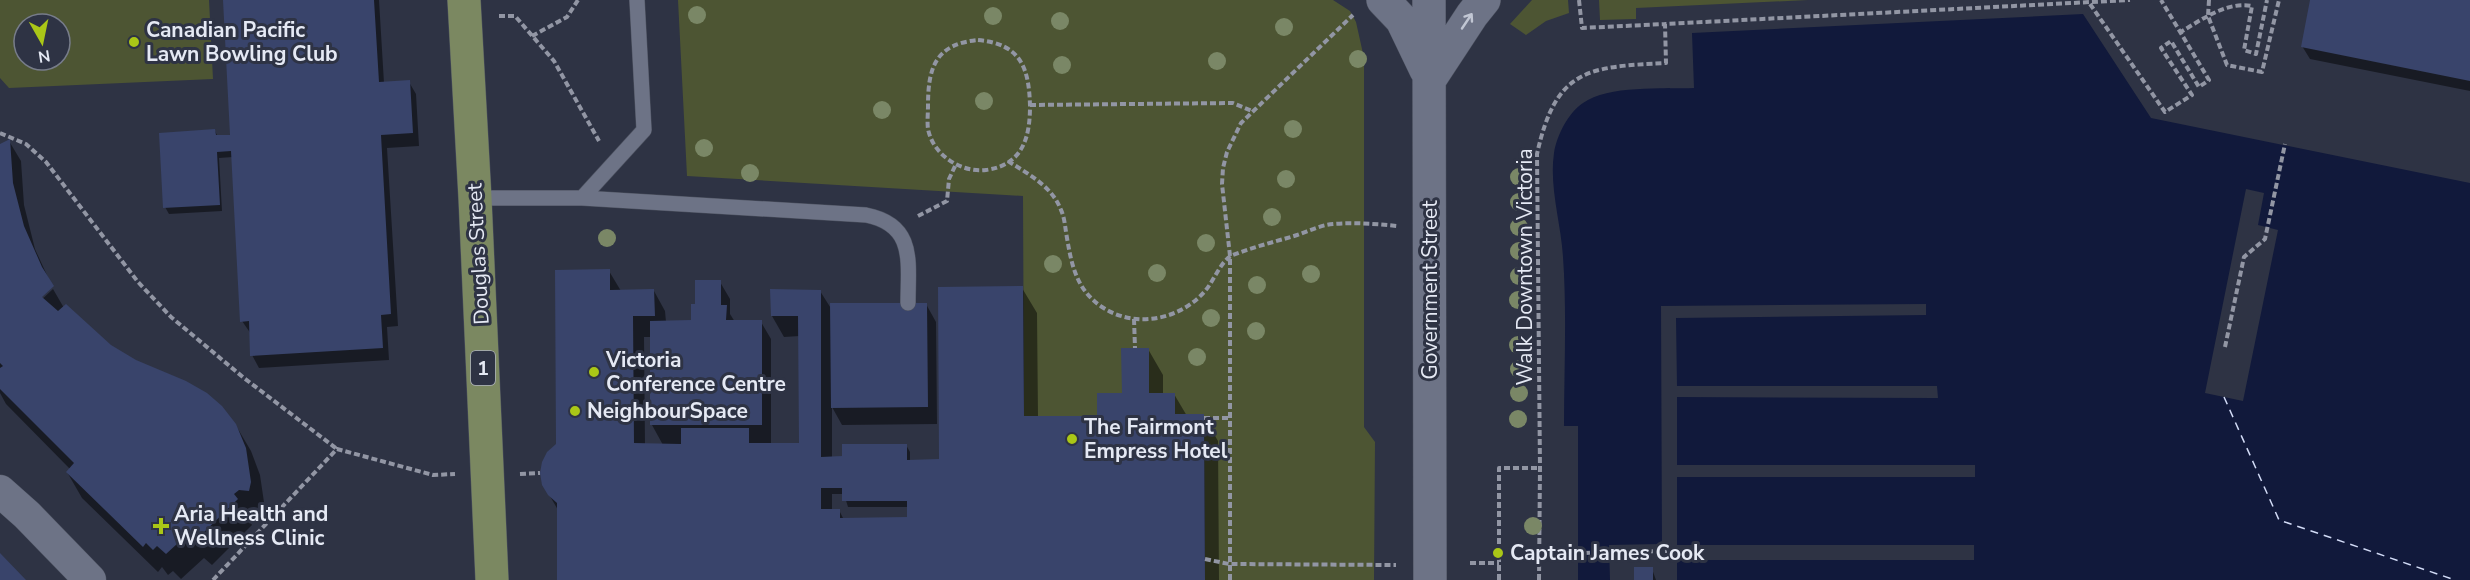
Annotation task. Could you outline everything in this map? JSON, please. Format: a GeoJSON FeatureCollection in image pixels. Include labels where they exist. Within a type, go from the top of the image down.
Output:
{"type":"FeatureCollection","features":[{"type":"Feature","properties":{"kind":"main road","name":"Douglas Street"},"geometry":{"type":"LineString","coordinates":[[464,0],[492,580]]}},
{"type":"Feature","properties":{"kind":"main road","name":"Government Street"},"geometry":{"type":"LineString","coordinates":[[1429,0],[1430,580]]}},
{"type":"Feature","properties":{"kind":"main road"},"geometry":{"type":"LineString","coordinates":[[1430,80],[1484,0]]}},
{"type":"Feature","properties":{"kind":"main road"},"geometry":{"type":"LineString","coordinates":[[1372,4],[1402,20],[1430,80]]}},
{"type":"Feature","properties":{"kind":"street"},"geometry":{"type":"LineString","coordinates":[[0,491],[27,514],[90,580]]}},
{"type":"Feature","properties":{"kind":"lane"},"geometry":{"type":"LineString","coordinates":[[582,198],[644,130],[637,0]]}},
{"type":"Feature","properties":{"kind":"lane"},"geometry":{"type":"LineString","coordinates":[[475,198],[582,198],[866,216],[882,219],[896,228],[905,242],[908,258],[908,303]]}},
{"type":"Feature","properties":{"kind":"path"},"geometry":{"type":"LineString","coordinates":[[532,36],[567,17],[578,0]]}},
{"type":"Feature","properties":{"kind":"path"},"geometry":{"type":"LineString","coordinates":[[1579,0],[1582,28],[2090,4],[2130,0]]}},
{"type":"Feature","properties":{"kind":"path"},"geometry":{"type":"LineString","coordinates":[[2090,4],[2165,112],[2192,95],[2161,48],[2171,41],[2199,87],[2210,80],[2179,33],[2161,0]]}},
{"type":"Feature","properties":{"kind":"path"},"geometry":{"type":"LineString","coordinates":[[2209,0],[2208,16],[2227,65],[2262,72],[2278,0]]}},
{"type":"Feature","properties":{"kind":"path"},"geometry":{"type":"LineString","coordinates":[[2179,33],[2208,16],[2240,4],[2252,6],[2244,50],[2256,54],[2267,0]]}},
{"type":"Feature","properties":{"kind":"path"},"geometry":{"type":"LineString","coordinates":[[1230,580],[1230,256],[1222,184],[1223,168],[1233,137],[1252,111],[1372,4]]}},
{"type":"Feature","properties":{"kind":"path"},"geometry":{"type":"LineString","coordinates":[[515,16],[554,61],[613,165]]}},
{"type":"Feature","properties":{"kind":"path","name":"Walk Downtown Victoria"},"geometry":{"type":"LineString","coordinates":[[1539,580],[1537,154],[1546,119],[1561,94],[1583,75],[1611,66],[1666,63],[1665,24]]}},
{"type":"Feature","properties":{"kind":"path"},"geometry":{"type":"LineString","coordinates":[[967,41],[990,41],[1011,51],[1019,59],[1029,80],[1030,128],[1023,147],[1008,161],[986,170],[975,170],[956,164],[941,153],[928,129],[928,80],[932,69],[946,51],[967,41]]}},
{"type":"Feature","properties":{"kind":"path"},"geometry":{"type":"LineString","coordinates":[[1029,105],[1233,102],[1252,111]]}},
{"type":"Feature","properties":{"kind":"path"},"geometry":{"type":"LineString","coordinates":[[0,133],[26,144],[46,162],[138,282],[171,317],[244,378],[337,449],[433,475],[487,474]]}},
{"type":"Feature","properties":{"kind":"path"},"geometry":{"type":"LineString","coordinates":[[2225,347],[2244,257],[2265,239],[2285,144]]}},
{"type":"Feature","properties":{"kind":"path"},"geometry":{"type":"LineString","coordinates":[[1008,161],[1039,181],[1055,198],[1062,211],[1072,270],[1080,285],[1103,308],[1134,319],[1154,319],[1174,314],[1191,304],[1206,291],[1230,256],[1331,224],[1364,222],[1430,229]]}},
{"type":"Feature","properties":{"kind":"path"},"geometry":{"type":"LineString","coordinates":[[896,228],[947,201],[949,179],[956,164]]}},
{"type":"Feature","properties":{"kind":"path"},"geometry":{"type":"LineString","coordinates":[[1134,319],[1136,348]]}},
{"type":"Feature","properties":{"kind":"path"},"geometry":{"type":"LineString","coordinates":[[1204,418],[1231,418]]}},
{"type":"Feature","properties":{"kind":"path"},"geometry":{"type":"LineString","coordinates":[[213,580],[337,449]]}},
{"type":"Feature","properties":{"kind":"path"},"geometry":{"type":"LineString","coordinates":[[1499,580],[1499,468],[1540,468]]}},
{"type":"Feature","properties":{"kind":"path"},"geometry":{"type":"LineString","coordinates":[[1539,554],[1667,551]]}},
{"type":"Feature","properties":{"kind":"path"},"geometry":{"type":"LineString","coordinates":[[1205,559],[1229,564],[1398,565]]}},
{"type":"Feature","properties":{"kind":"path"},"geometry":{"type":"LineString","coordinates":[[1470,563],[1499,563]]}},
{"type":"Feature","properties":{"kind":"green space","name":"Canadian Pacific Lawn Bowling Club"},"geometry":{"type":"Polygon","coordinates":[[[0,0],[209,0],[213,79],[9,88],[0,78],[0,0]]]}},
{"type":"Feature","properties":{"kind":"green space"},"geometry":{"type":"Polygon","coordinates":[[[678,0],[1333,0],[1350,11],[1356,22],[1364,58],[1364,427],[1375,442],[1374,580],[1205,580],[1204,414],[1175,414],[1175,393],[1149,393],[1149,348],[1122,348],[1122,393],[1097,394],[1097,416],[1024,416],[1023,196],[687,176],[678,0]]]}},
{"type":"Feature","properties":{"kind":"green space"},"geometry":{"type":"Polygon","coordinates":[[[1532,0],[1568,0],[1569,13],[1546,21],[1526,35],[1510,24],[1532,0]]]}},
{"type":"Feature","properties":{"kind":"green space"},"geometry":{"type":"Polygon","coordinates":[[[1599,0],[1808,0],[1636,8],[1636,19],[1600,20],[1599,0]]]}},
{"type":"Feature","properties":{"kind":"water"},"geometry":{"type":"Polygon","coordinates":[[[2083,14],[2151,118],[2470,183],[2470,580],[1578,580],[1578,426],[1564,426],[1564,278],[1553,179],[1555,146],[1564,125],[1573,112],[1583,103],[1607,93],[1636,89],[1694,88],[1692,33],[2083,14]]]}},
{"type":"Feature","properties":{"kind":"pier"},"geometry":{"type":"Polygon","coordinates":[[[2246,189],[2264,193],[2258,225],[2278,230],[2243,401],[2205,393],[2246,189]]]}},
{"type":"Feature","properties":{"kind":"pier"},"geometry":{"type":"Polygon","coordinates":[[[1926,304],[1926,315],[1676,318],[1677,386],[1937,386],[1938,398],[1677,397],[1677,465],[1975,465],[1975,477],[1677,477],[1677,545],[1974,545],[1974,560],[1677,560],[1677,580],[1610,580],[1609,545],[1661,544],[1662,549],[1661,306],[1926,304]]]}},
{"type":"Feature","properties":{"kind":"building"},"geometry":{"type":"Polygon","coordinates":[[[223,0],[374,0],[379,82],[410,80],[413,133],[381,135],[391,314],[381,315],[383,348],[250,356],[249,321],[240,322],[231,151],[217,152],[220,205],[163,208],[159,133],[215,129],[216,135],[230,135],[223,0]]]}},
{"type":"Feature","properties":{"kind":"building"},"geometry":{"type":"Polygon","coordinates":[[[2310,0],[2470,0],[2470,81],[2301,47],[2310,0]]]}},
{"type":"Feature","properties":{"kind":"building"},"geometry":{"type":"Polygon","coordinates":[[[10,139],[13,183],[24,226],[42,267],[54,286],[42,297],[58,311],[66,304],[111,345],[136,360],[186,381],[207,393],[222,406],[236,424],[246,448],[251,482],[249,491],[239,490],[234,494],[238,499],[196,540],[189,533],[166,554],[157,546],[153,550],[146,543],[143,547],[66,472],[74,463],[0,389],[0,368],[3,366],[0,363],[0,144],[10,139]]]}},
{"type":"Feature","properties":{"kind":"building"},"geometry":{"type":"Polygon","coordinates":[[[610,269],[610,290],[654,289],[655,316],[633,316],[634,443],[681,444],[681,428],[749,428],[749,443],[799,443],[798,316],[771,316],[770,289],[821,290],[821,457],[842,456],[842,444],[907,444],[907,460],[939,459],[938,287],[1023,286],[1024,416],[1097,416],[1097,393],[1122,393],[1121,348],[1149,348],[1149,393],[1175,393],[1175,414],[1204,414],[1205,580],[557,580],[557,503],[542,485],[540,473],[547,452],[556,444],[555,270],[610,269]],[[821,488],[821,509],[840,509],[840,518],[907,517],[907,501],[842,501],[842,488],[821,488]]]}},
{"type":"Feature","properties":{"kind":"building"},"geometry":{"type":"Polygon","coordinates":[[[695,280],[721,280],[721,305],[727,305],[726,320],[762,320],[762,425],[650,425],[650,321],[691,320],[691,304],[695,304],[695,280]]]}},
{"type":"Feature","properties":{"kind":"building"},"geometry":{"type":"Polygon","coordinates":[[[830,303],[927,303],[928,407],[831,408],[830,303]]]}},
{"type":"Feature","properties":{"kind":"building"},"geometry":{"type":"Polygon","coordinates":[[[0,553],[26,580],[0,580],[0,553]]]}},
{"type":"Feature","properties":{"kind":"building"},"geometry":{"type":"Polygon","coordinates":[[[1634,567],[1653,567],[1653,580],[1634,580],[1634,567]]]}},
{"type":"Feature","properties":{"kind":"ferry route"},"geometry":{"type":"LineString","coordinates":[[2224,397],[2279,520],[2455,580]]}},
{"type":"Feature","properties":{"kind":"place","name":"Canadian Pacific Lawn Bowling Club"},"geometry":{"type":"Point","coordinates":[134,42]}},
{"type":"Feature","properties":{"kind":"place","name":"Victoria Conference Centre"},"geometry":{"type":"Point","coordinates":[594,372]}},
{"type":"Feature","properties":{"kind":"place","name":"NeighbourSpace"},"geometry":{"type":"Point","coordinates":[575,411]}},
{"type":"Feature","properties":{"kind":"place","name":"The Fairmont Empress Hotel"},"geometry":{"type":"Point","coordinates":[1072,439]}},
{"type":"Feature","properties":{"kind":"place","name":"Aria Health and Wellness Clinic"},"geometry":{"type":"Point","coordinates":[161,526]}},
{"type":"Feature","properties":{"kind":"place","name":"Captain James Cook"},"geometry":{"type":"Point","coordinates":[1498,553]}}]}
